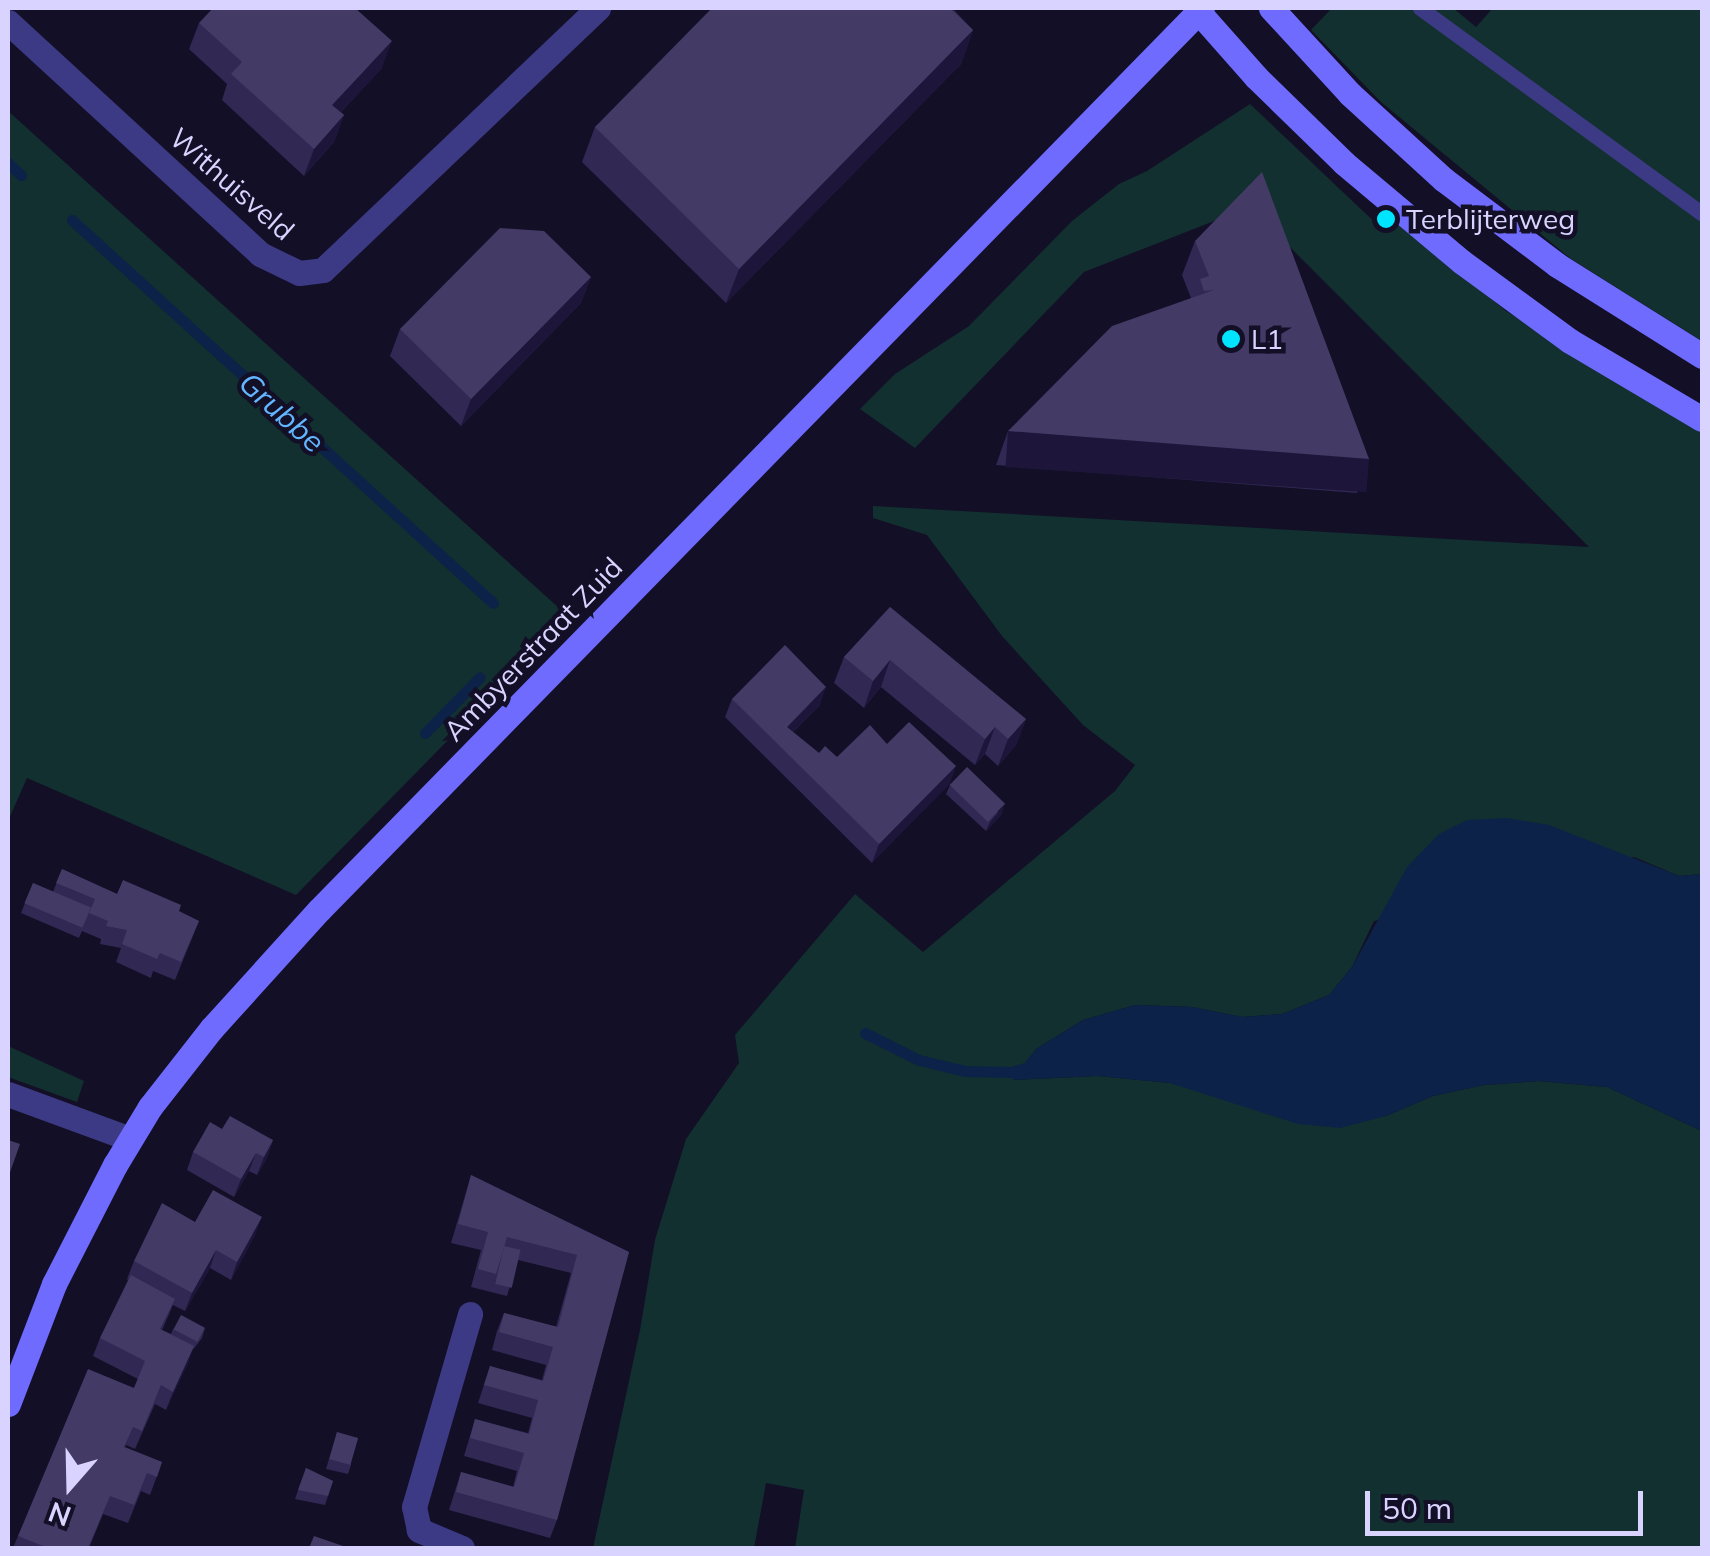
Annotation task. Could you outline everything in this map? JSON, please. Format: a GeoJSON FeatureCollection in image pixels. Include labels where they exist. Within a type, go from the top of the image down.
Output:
{"type":"FeatureCollection","features":[{"type":"Feature","properties":{"kind":"street","name":"Withuisveld"},"geometry":{"type":"LineString","coordinates":[[8,22],[260,254],[300,273],[323,270],[598,8]]}},
{"type":"Feature","properties":{"kind":"street"},"geometry":{"type":"LineString","coordinates":[[1272,8],[1350,94],[1443,179],[1557,265],[1702,356]]}},
{"type":"Feature","properties":{"kind":"street"},"geometry":{"type":"LineString","coordinates":[[1199,9],[1256,77],[1344,163],[1462,262],[1570,340],[1702,419]]}},
{"type":"Feature","properties":{"kind":"street","name":"Ambyerstraat Zuid"},"geometry":{"type":"LineString","coordinates":[[8,1404],[72,1245],[130,1140],[212,1028],[318,910],[1199,9]]}},
{"type":"Feature","properties":{"kind":"street"},"geometry":{"type":"LineString","coordinates":[[8,1094],[130,1140]]}},
{"type":"Feature","properties":{"kind":"street"},"geometry":{"type":"LineString","coordinates":[[462,1548],[419,1530],[414,1507],[470,1314]]}},
{"type":"Feature","properties":{"kind":"lane"},"geometry":{"type":"LineString","coordinates":[[1420,8],[1702,214]]}},
{"type":"Feature","properties":{"kind":"green space"},"geometry":{"type":"Polygon","coordinates":[[[1332,8],[1453,8],[1476,27],[1493,8],[1702,8],[1702,341],[1571,259],[1381,102],[1311,30],[1332,8]]]}},
{"type":"Feature","properties":{"kind":"green space"},"geometry":{"type":"Polygon","coordinates":[[[1250,104],[1384,231],[1397,223],[1506,311],[1702,428],[1702,874],[1679,876],[1634,857],[1374,921],[1352,967],[1329,995],[1282,1014],[1242,1017],[1192,1007],[1135,1005],[1083,1020],[1036,1049],[1013,1080],[1098,1076],[1170,1083],[1234,1101],[1386,1116],[1433,1096],[1484,1085],[1539,1081],[1607,1087],[1702,1131],[1702,1548],[795,1548],[804,1490],[766,1483],[754,1548],[593,1548],[640,1330],[655,1240],[686,1139],[739,1063],[735,1035],[855,894],[923,952],[1115,791],[1135,765],[1083,725],[1002,636],[927,535],[873,518],[873,506],[1589,547],[1250,207],[1084,272],[915,448],[860,409],[895,374],[969,326],[1072,221],[1119,184],[1147,171],[1250,104]]]}},
{"type":"Feature","properties":{"kind":"green space"},"geometry":{"type":"Polygon","coordinates":[[[8,111],[569,617],[296,895],[27,778],[8,821],[8,111]]]}},
{"type":"Feature","properties":{"kind":"green space"},"geometry":{"type":"Polygon","coordinates":[[[8,1046],[84,1081],[77,1102],[8,1077],[8,1046]]]}},
{"type":"Feature","properties":{"kind":"water"},"geometry":{"type":"Polygon","coordinates":[[[1507,818],[1549,825],[1679,876],[1702,874],[1702,1131],[1607,1087],[1539,1081],[1484,1085],[1433,1096],[1386,1116],[1340,1128],[1298,1124],[1170,1083],[1098,1076],[1012,1080],[1036,1049],[1083,1020],[1135,1005],[1192,1007],[1242,1017],[1282,1014],[1329,995],[1352,967],[1407,867],[1439,834],[1467,820],[1507,818]]]}},
{"type":"Feature","properties":{"kind":"building"},"geometry":{"type":"Polygon","coordinates":[[[213,8],[355,8],[392,41],[332,105],[344,115],[314,149],[231,74],[242,62],[199,23],[213,8]]]}},
{"type":"Feature","properties":{"kind":"building"},"geometry":{"type":"Polygon","coordinates":[[[712,8],[950,8],[973,30],[739,269],[595,127],[712,8]]]}},
{"type":"Feature","properties":{"kind":"building","name":"L1"},"geometry":{"type":"Polygon","coordinates":[[[1262,172],[1369,459],[1008,431],[1112,326],[1214,290],[1204,291],[1200,279],[1209,276],[1195,241],[1262,172]]]}},
{"type":"Feature","properties":{"kind":"building"},"geometry":{"type":"Polygon","coordinates":[[[500,228],[544,231],[591,277],[471,399],[400,329],[500,228]]]}},
{"type":"Feature","properties":{"kind":"building"},"geometry":{"type":"Polygon","coordinates":[[[890,607],[1026,719],[1008,739],[995,727],[985,739],[890,660],[873,681],[844,657],[890,607]]]}},
{"type":"Feature","properties":{"kind":"building"},"geometry":{"type":"Polygon","coordinates":[[[785,645],[826,687],[787,727],[819,753],[825,746],[837,757],[870,725],[887,744],[909,722],[956,766],[879,844],[732,699],[785,645]]]}},
{"type":"Feature","properties":{"kind":"building"},"geometry":{"type":"Polygon","coordinates":[[[967,767],[1005,804],[988,822],[950,785],[967,767]]]}},
{"type":"Feature","properties":{"kind":"building"},"geometry":{"type":"Polygon","coordinates":[[[62,869],[117,894],[123,880],[181,905],[179,911],[199,921],[181,962],[160,953],[157,959],[122,944],[127,930],[106,926],[108,921],[89,913],[95,899],[56,883],[62,869]]]}},
{"type":"Feature","properties":{"kind":"building"},"geometry":{"type":"Polygon","coordinates":[[[33,883],[91,908],[82,928],[24,903],[33,883]]]}},
{"type":"Feature","properties":{"kind":"building"},"geometry":{"type":"Polygon","coordinates":[[[230,1116],[273,1140],[264,1157],[256,1153],[241,1179],[193,1152],[210,1122],[222,1129],[230,1116]]]}},
{"type":"Feature","properties":{"kind":"building"},"geometry":{"type":"Polygon","coordinates":[[[8,1140],[20,1144],[8,1178],[8,1140]]]}},
{"type":"Feature","properties":{"kind":"building"},"geometry":{"type":"Polygon","coordinates":[[[471,1175],[629,1252],[557,1520],[456,1492],[461,1472],[514,1487],[524,1453],[470,1438],[475,1419],[529,1434],[538,1400],[484,1385],[490,1366],[543,1381],[553,1347],[499,1332],[504,1313],[558,1327],[577,1255],[507,1237],[496,1274],[478,1269],[488,1232],[458,1224],[471,1175]]]}},
{"type":"Feature","properties":{"kind":"building"},"geometry":{"type":"Polygon","coordinates":[[[213,1190],[262,1217],[237,1262],[216,1250],[192,1293],[134,1261],[162,1203],[195,1222],[213,1190]]]}},
{"type":"Feature","properties":{"kind":"building"},"geometry":{"type":"Polygon","coordinates":[[[504,1246],[521,1250],[512,1288],[495,1284],[504,1246]]]}},
{"type":"Feature","properties":{"kind":"building"},"geometry":{"type":"Polygon","coordinates":[[[131,1275],[175,1299],[160,1329],[194,1346],[173,1392],[161,1385],[142,1431],[133,1427],[124,1447],[162,1462],[157,1477],[147,1473],[134,1505],[110,1496],[88,1548],[48,1548],[18,1536],[88,1369],[134,1388],[145,1361],[100,1338],[131,1275]]]}},
{"type":"Feature","properties":{"kind":"building"},"geometry":{"type":"Polygon","coordinates":[[[181,1315],[205,1328],[197,1342],[173,1329],[181,1315]]]}},
{"type":"Feature","properties":{"kind":"building"},"geometry":{"type":"Polygon","coordinates":[[[337,1432],[358,1438],[350,1465],[329,1459],[337,1432]]]}},
{"type":"Feature","properties":{"kind":"building"},"geometry":{"type":"Polygon","coordinates":[[[306,1468],[333,1481],[328,1496],[298,1490],[306,1468]]]}},
{"type":"Feature","properties":{"kind":"building"},"geometry":{"type":"Polygon","coordinates":[[[314,1536],[349,1548],[309,1548],[314,1536]]]}},
{"type":"Feature","properties":{"kind":"waterway","name":"Grubbe"},"geometry":{"type":"LineString","coordinates":[[8,163],[21,175]]}},
{"type":"Feature","properties":{"kind":"waterway","name":"Grubbe"},"geometry":{"type":"LineString","coordinates":[[72,220],[493,603]]}},
{"type":"Feature","properties":{"kind":"waterway","name":"Grubbe"},"geometry":{"type":"LineString","coordinates":[[425,733],[480,677]]}},
{"type":"Feature","properties":{"kind":"waterway"},"geometry":{"type":"LineString","coordinates":[[865,1033],[919,1060],[965,1071],[1011,1072],[1032,1066]]}},
{"type":"Feature","properties":{"kind":"place","name":"Terblijterweg"},"geometry":{"type":"Point","coordinates":[1386,219]}},
{"type":"Feature","properties":{"kind":"place","name":"L1"},"geometry":{"type":"Point","coordinates":[1231,339]}}]}
